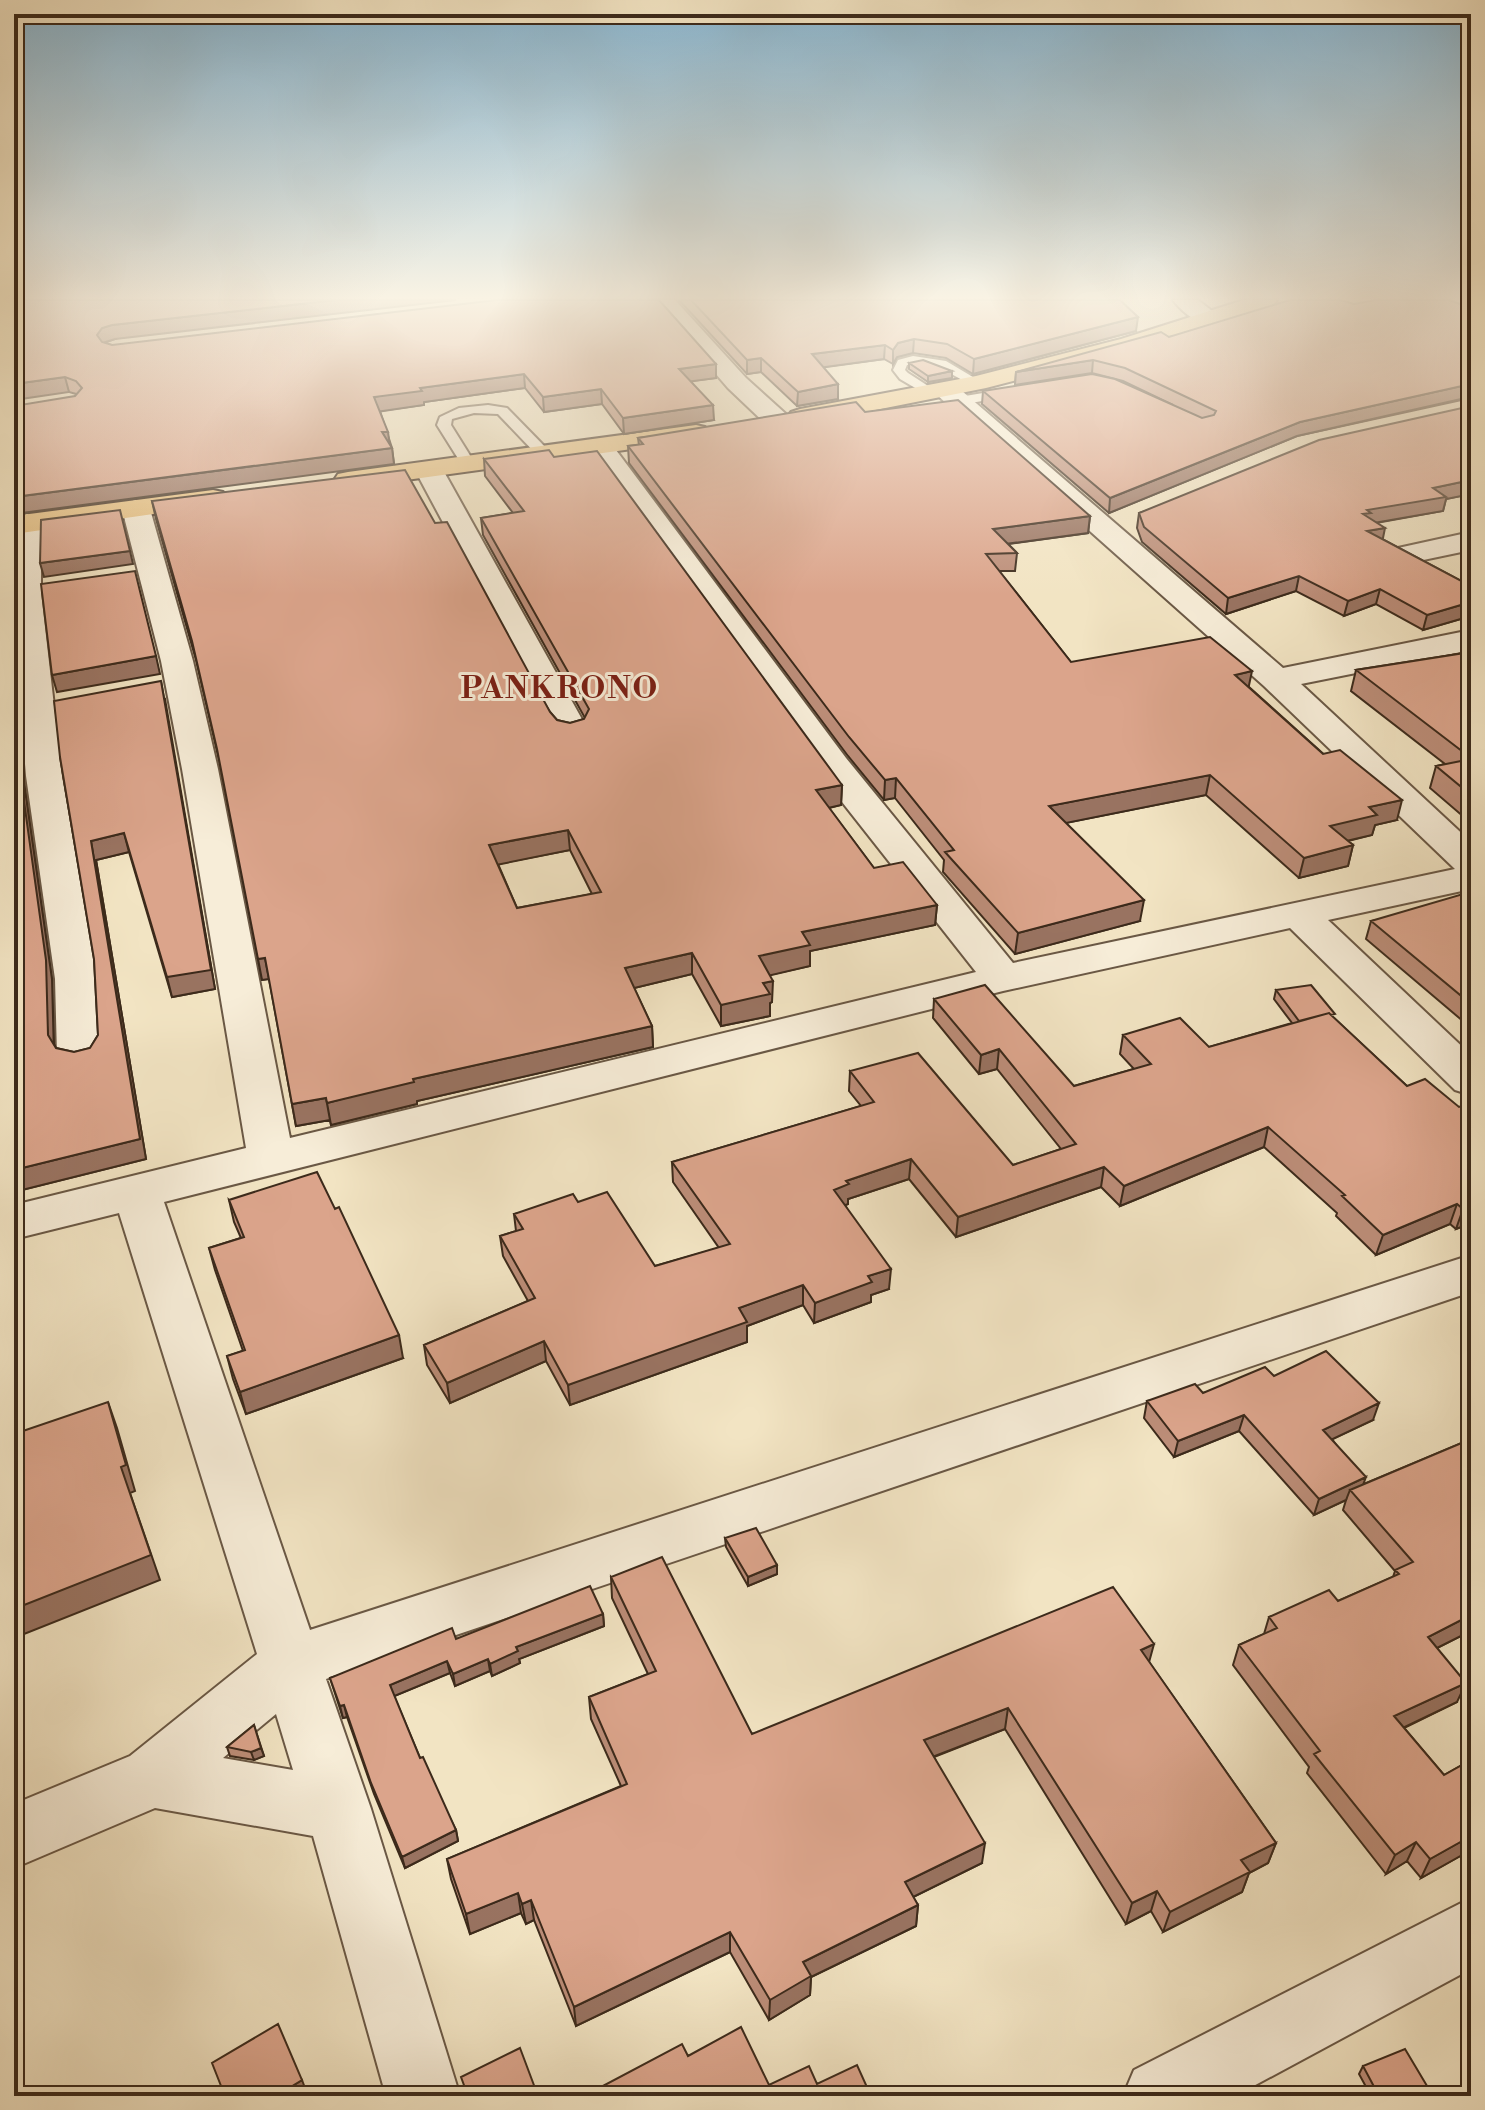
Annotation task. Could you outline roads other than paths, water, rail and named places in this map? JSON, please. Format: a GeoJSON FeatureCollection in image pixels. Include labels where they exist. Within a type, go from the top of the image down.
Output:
{"type":"FeatureCollection","features":[{"type":"Feature","properties":{"kind":"main road"},"geometry":{"type":"LineString","coordinates":[[749,425],[915,398]]}},
{"type":"Feature","properties":{"kind":"main road"},"geometry":{"type":"LineString","coordinates":[[321,484],[719,430]]}},
{"type":"Feature","properties":{"kind":"main road"},"geometry":{"type":"LineString","coordinates":[[20,524],[244,494]]}},
{"type":"Feature","properties":{"kind":"street"},"geometry":{"type":"LineString","coordinates":[[754,398],[778,421]]}},
{"type":"Feature","properties":{"kind":"street"},"geometry":{"type":"LineString","coordinates":[[962,398],[1117,523],[1471,863]]}},
{"type":"Feature","properties":{"kind":"street"},"geometry":{"type":"LineString","coordinates":[[601,448],[833,766],[1003,978]]}},
{"type":"Feature","properties":{"kind":"street"},"geometry":{"type":"LineString","coordinates":[[429,470],[571,730]]}},
{"type":"Feature","properties":{"kind":"street"},"geometry":{"type":"LineString","coordinates":[[136,509],[136,576],[238,967],[271,1158]]}},
{"type":"Feature","properties":{"kind":"street"},"geometry":{"type":"LineString","coordinates":[[20,524],[33,591],[44,776],[76,979],[79,1055]]}},
{"type":"Feature","properties":{"kind":"street"},"geometry":{"type":"LineString","coordinates":[[1409,554],[1471,541]]}},
{"type":"Feature","properties":{"kind":"street"},"geometry":{"type":"LineString","coordinates":[[1276,679],[1471,640]]}},
{"type":"Feature","properties":{"kind":"street"},"geometry":{"type":"LineString","coordinates":[[14,1222],[1003,978],[1471,877]]}},
{"type":"Feature","properties":{"kind":"street"},"geometry":{"type":"LineString","coordinates":[[1297,913],[1471,1080]]}},
{"type":"Feature","properties":{"kind":"street"},"geometry":{"type":"LineString","coordinates":[[136,1191],[338,1809],[423,2096]]}},
{"type":"Feature","properties":{"kind":"street"},"geometry":{"type":"LineString","coordinates":[[14,1836],[153,1777],[291,1663],[1471,1273]]}},
{"type":"Feature","properties":{"kind":"street"},"geometry":{"type":"LineString","coordinates":[[153,1777],[338,1809]]}},
{"type":"Feature","properties":{"kind":"street"},"geometry":{"type":"LineString","coordinates":[[1160,2096],[1471,1932]]}},
{"type":"Feature","properties":{"kind":"lane"},"geometry":{"type":"LineString","coordinates":[[469,465],[444,425],[451,413],[473,409],[502,411],[545,455]]}},
{"type":"Feature","properties":{"kind":"district","name":"PANKRONO"},"geometry":{"type":"Point","coordinates":[560,688]}}]}
